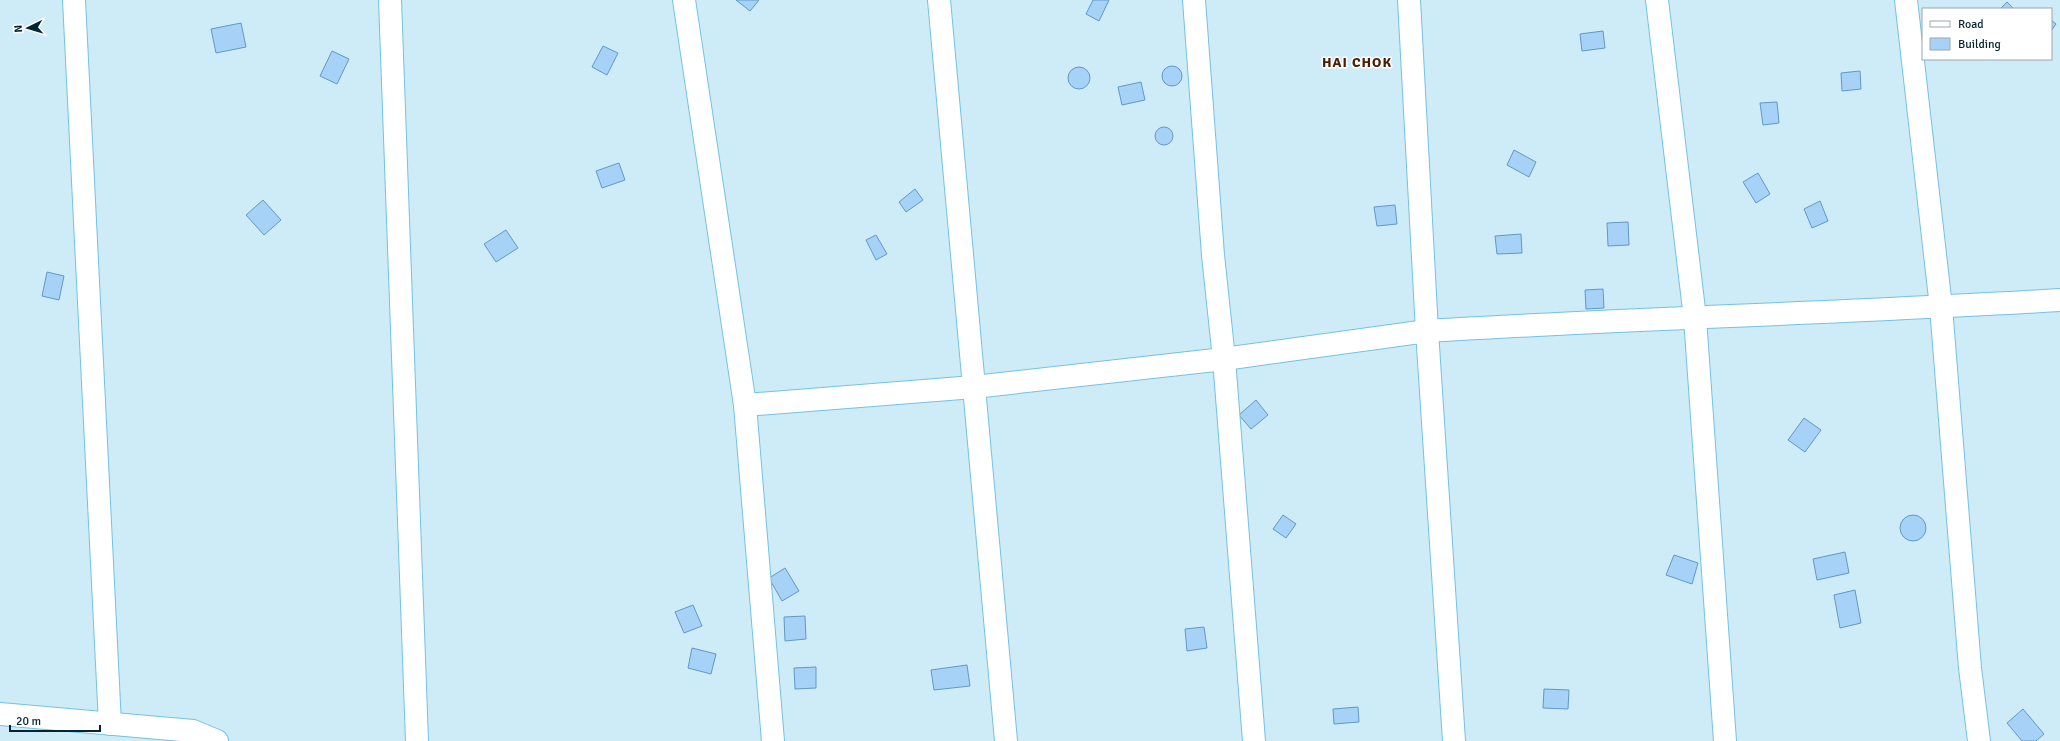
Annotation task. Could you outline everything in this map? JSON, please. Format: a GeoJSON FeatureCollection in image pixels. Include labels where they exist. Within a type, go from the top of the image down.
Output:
{"type":"FeatureCollection","features":[{"type":"Feature","properties":{"kind":"street"},"geometry":{"type":"LineString","coordinates":[[74,0],[110,724]]}},
{"type":"Feature","properties":{"kind":"street"},"geometry":{"type":"LineString","coordinates":[[390,0],[417,741]]}},
{"type":"Feature","properties":{"kind":"street"},"geometry":{"type":"LineString","coordinates":[[684,0],[745,405],[773,741]]}},
{"type":"Feature","properties":{"kind":"street"},"geometry":{"type":"LineString","coordinates":[[939,0],[1006,741]]}},
{"type":"Feature","properties":{"kind":"street"},"geometry":{"type":"LineString","coordinates":[[1194,0],[1213,255],[1224,359],[1254,741]]}},
{"type":"Feature","properties":{"kind":"street"},"geometry":{"type":"LineString","coordinates":[[1409,0],[1427,332],[1454,741]]}},
{"type":"Feature","properties":{"kind":"street"},"geometry":{"type":"LineString","coordinates":[[1657,0],[1695,318],[1725,741]]}},
{"type":"Feature","properties":{"kind":"street"},"geometry":{"type":"LineString","coordinates":[[1906,0],[1941,307],[1970,668],[1979,741]]}},
{"type":"Feature","properties":{"kind":"street"},"geometry":{"type":"LineString","coordinates":[[745,405],[974,386],[1224,359],[1427,332],[1553,324],[1941,307],[2060,300]]}},
{"type":"Feature","properties":{"kind":"street"},"geometry":{"type":"LineString","coordinates":[[0,714],[193,731],[217,741]]}},
{"type":"Feature","properties":{"kind":"building"},"geometry":{"type":"Polygon","coordinates":[[[736,0],[759,0],[750,11],[736,0]]]}},
{"type":"Feature","properties":{"kind":"building"},"geometry":{"type":"Polygon","coordinates":[[[1093,0],[1109,0],[1099,21],[1086,14],[1093,0]]]}},
{"type":"Feature","properties":{"kind":"building"},"geometry":{"type":"Polygon","coordinates":[[[2007,2],[2013,8],[2001,8],[2007,2]]]}},
{"type":"Feature","properties":{"kind":"building"},"geometry":{"type":"Polygon","coordinates":[[[2052,21],[2056,24],[2052,30],[2052,21]]]}},
{"type":"Feature","properties":{"kind":"building"},"geometry":{"type":"Polygon","coordinates":[[[241,23],[246,47],[216,53],[211,29],[241,23]]]}},
{"type":"Feature","properties":{"kind":"building"},"geometry":{"type":"Polygon","coordinates":[[[1603,31],[1605,48],[1582,51],[1580,34],[1603,31]]]}},
{"type":"Feature","properties":{"kind":"building"},"geometry":{"type":"Polygon","coordinates":[[[603,46],[618,53],[607,75],[592,67],[603,46]]]}},
{"type":"Feature","properties":{"kind":"building"},"geometry":{"type":"Polygon","coordinates":[[[332,51],[349,59],[337,84],[320,76],[332,51]]]}},
{"type":"Feature","properties":{"kind":"building"},"geometry":{"type":"Polygon","coordinates":[[[1172,66],[1179,69],[1182,76],[1179,83],[1172,86],[1165,83],[1162,76],[1165,69],[1172,66]]]}},
{"type":"Feature","properties":{"kind":"building"},"geometry":{"type":"Polygon","coordinates":[[[1079,67],[1083,68],[1089,74],[1089,82],[1083,88],[1079,89],[1075,88],[1069,82],[1068,78],[1069,74],[1075,68],[1079,67]]]}},
{"type":"Feature","properties":{"kind":"building"},"geometry":{"type":"Polygon","coordinates":[[[1860,71],[1861,89],[1842,91],[1841,73],[1860,71]]]}},
{"type":"Feature","properties":{"kind":"building"},"geometry":{"type":"Polygon","coordinates":[[[1141,82],[1145,100],[1122,105],[1118,87],[1141,82]]]}},
{"type":"Feature","properties":{"kind":"building"},"geometry":{"type":"Polygon","coordinates":[[[1777,102],[1779,123],[1763,125],[1760,103],[1777,102]]]}},
{"type":"Feature","properties":{"kind":"building"},"geometry":{"type":"Polygon","coordinates":[[[1164,127],[1168,128],[1172,132],[1172,140],[1168,144],[1164,145],[1160,144],[1156,140],[1155,136],[1156,132],[1160,128],[1164,127]]]}},
{"type":"Feature","properties":{"kind":"building"},"geometry":{"type":"Polygon","coordinates":[[[1514,150],[1536,162],[1529,177],[1507,165],[1514,150]]]}},
{"type":"Feature","properties":{"kind":"building"},"geometry":{"type":"Polygon","coordinates":[[[619,163],[625,180],[602,188],[596,171],[619,163]]]}},
{"type":"Feature","properties":{"kind":"building"},"geometry":{"type":"Polygon","coordinates":[[[1758,173],[1770,194],[1756,203],[1743,182],[1758,173]]]}},
{"type":"Feature","properties":{"kind":"building"},"geometry":{"type":"Polygon","coordinates":[[[915,189],[923,200],[906,212],[899,202],[915,189]]]}},
{"type":"Feature","properties":{"kind":"building"},"geometry":{"type":"Polygon","coordinates":[[[263,200],[281,220],[264,235],[246,215],[263,200]]]}},
{"type":"Feature","properties":{"kind":"building"},"geometry":{"type":"Polygon","coordinates":[[[1820,201],[1828,221],[1812,228],[1804,209],[1820,201]]]}},
{"type":"Feature","properties":{"kind":"building"},"geometry":{"type":"Polygon","coordinates":[[[1395,205],[1397,224],[1377,226],[1374,207],[1395,205]]]}},
{"type":"Feature","properties":{"kind":"building"},"geometry":{"type":"Polygon","coordinates":[[[1628,222],[1629,245],[1608,246],[1607,223],[1628,222]]]}},
{"type":"Feature","properties":{"kind":"building"},"geometry":{"type":"Polygon","coordinates":[[[506,230],[518,248],[496,262],[484,244],[506,230]]]}},
{"type":"Feature","properties":{"kind":"building"},"geometry":{"type":"Polygon","coordinates":[[[1521,234],[1522,253],[1497,254],[1495,236],[1521,234]]]}},
{"type":"Feature","properties":{"kind":"building"},"geometry":{"type":"Polygon","coordinates":[[[876,235],[887,254],[876,260],[866,240],[876,235]]]}},
{"type":"Feature","properties":{"kind":"building"},"geometry":{"type":"Polygon","coordinates":[[[47,272],[64,276],[59,300],[42,296],[47,272]]]}},
{"type":"Feature","properties":{"kind":"building"},"geometry":{"type":"Polygon","coordinates":[[[1603,289],[1604,308],[1586,309],[1585,290],[1603,289]]]}},
{"type":"Feature","properties":{"kind":"building"},"geometry":{"type":"Polygon","coordinates":[[[1256,400],[1268,415],[1251,429],[1239,415],[1256,400]]]}},
{"type":"Feature","properties":{"kind":"building"},"geometry":{"type":"Polygon","coordinates":[[[1804,418],[1821,430],[1805,452],[1788,440],[1804,418]]]}},
{"type":"Feature","properties":{"kind":"building"},"geometry":{"type":"Polygon","coordinates":[[[1283,515],[1296,524],[1286,538],[1273,529],[1283,515]]]}},
{"type":"Feature","properties":{"kind":"building"},"geometry":{"type":"Polygon","coordinates":[[[1913,515],[1922,519],[1926,528],[1922,537],[1913,541],[1904,537],[1900,528],[1904,519],[1913,515]]]}},
{"type":"Feature","properties":{"kind":"building"},"geometry":{"type":"Polygon","coordinates":[[[1845,552],[1849,573],[1817,580],[1813,559],[1845,552]]]}},
{"type":"Feature","properties":{"kind":"building"},"geometry":{"type":"Polygon","coordinates":[[[1674,555],[1698,563],[1692,584],[1666,575],[1674,555]]]}},
{"type":"Feature","properties":{"kind":"building"},"geometry":{"type":"Polygon","coordinates":[[[785,568],[799,591],[782,601],[769,578],[785,568]]]}},
{"type":"Feature","properties":{"kind":"building"},"geometry":{"type":"Polygon","coordinates":[[[1855,590],[1861,623],[1840,628],[1834,595],[1855,590]]]}},
{"type":"Feature","properties":{"kind":"building"},"geometry":{"type":"Polygon","coordinates":[[[693,605],[702,626],[684,633],[675,612],[693,605]]]}},
{"type":"Feature","properties":{"kind":"building"},"geometry":{"type":"Polygon","coordinates":[[[805,616],[806,639],[785,641],[784,617],[805,616]]]}},
{"type":"Feature","properties":{"kind":"building"},"geometry":{"type":"Polygon","coordinates":[[[1204,627],[1207,648],[1187,651],[1185,629],[1204,627]]]}},
{"type":"Feature","properties":{"kind":"building"},"geometry":{"type":"Polygon","coordinates":[[[692,648],[716,654],[711,674],[688,668],[692,648]]]}},
{"type":"Feature","properties":{"kind":"building"},"geometry":{"type":"Polygon","coordinates":[[[967,665],[970,686],[934,690],[931,670],[967,665]]]}},
{"type":"Feature","properties":{"kind":"building"},"geometry":{"type":"Polygon","coordinates":[[[816,667],[816,688],[795,689],[794,668],[816,667]]]}},
{"type":"Feature","properties":{"kind":"building"},"geometry":{"type":"Polygon","coordinates":[[[1544,689],[1569,690],[1568,709],[1543,708],[1544,689]]]}},
{"type":"Feature","properties":{"kind":"building"},"geometry":{"type":"Polygon","coordinates":[[[1358,707],[1359,722],[1334,724],[1333,709],[1358,707]]]}},
{"type":"Feature","properties":{"kind":"building"},"geometry":{"type":"Polygon","coordinates":[[[2023,709],[2044,734],[2036,741],[2022,741],[2007,723],[2023,709]]]}},
{"type":"Feature","properties":{"kind":"district","name":"HAI CHOK"},"geometry":{"type":"Point","coordinates":[1357,62]}}]}
